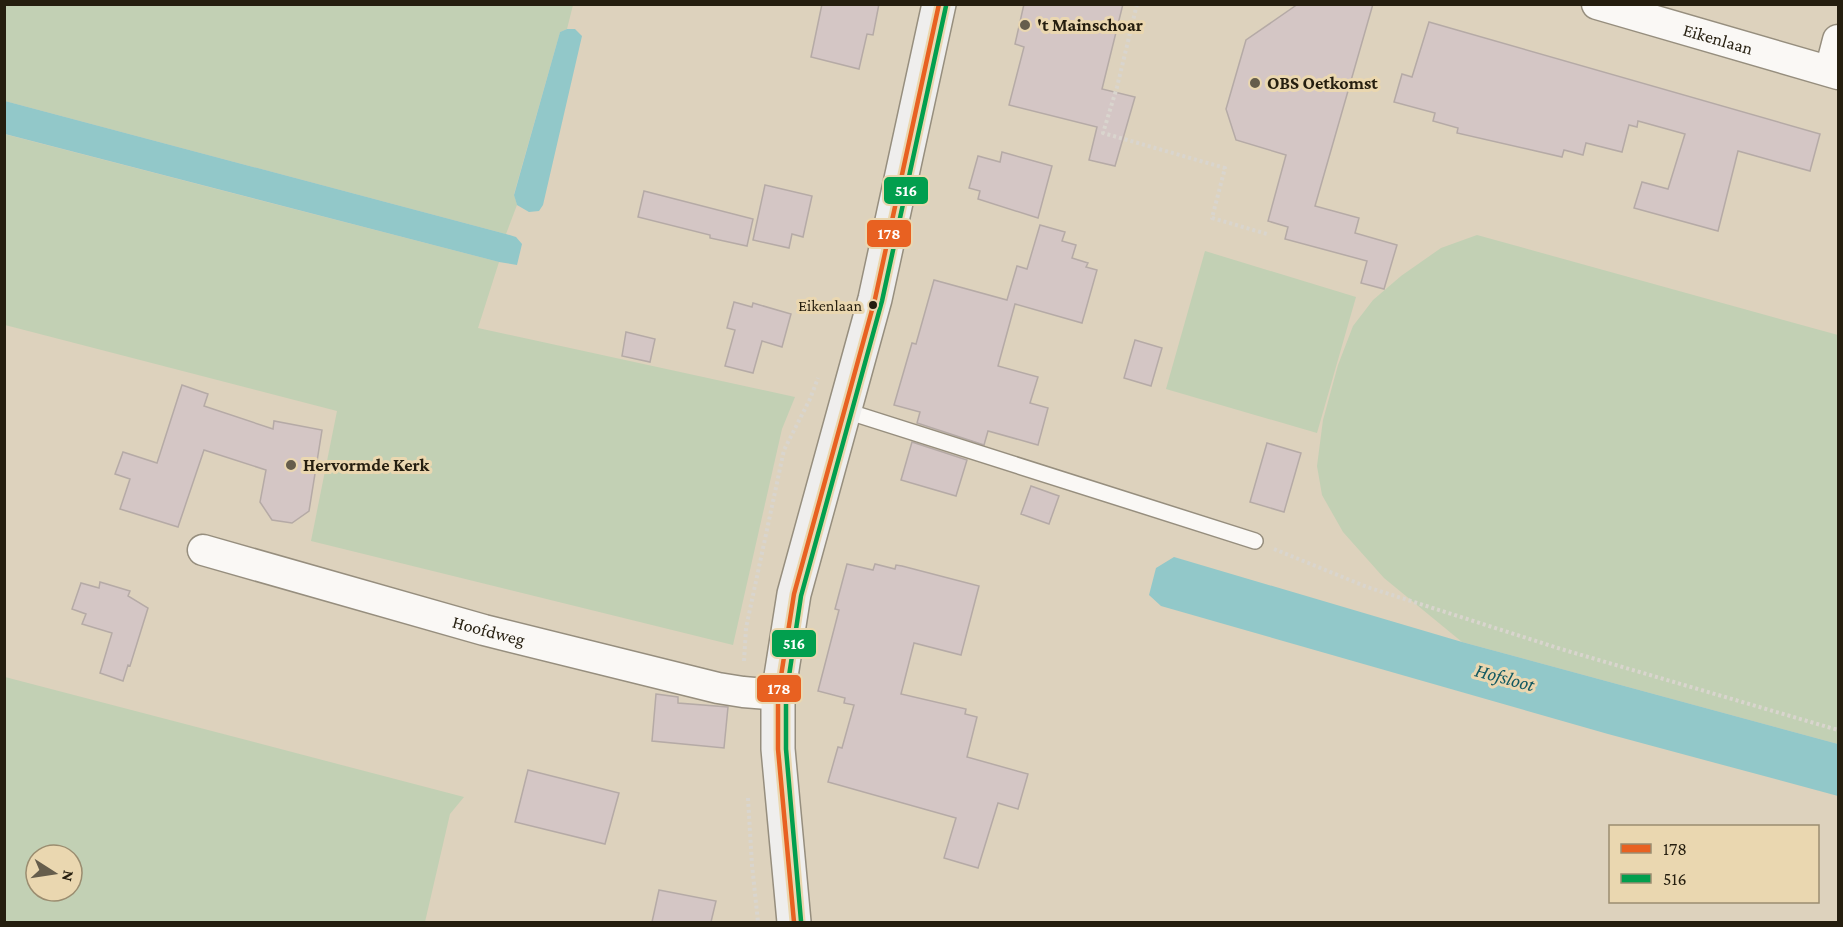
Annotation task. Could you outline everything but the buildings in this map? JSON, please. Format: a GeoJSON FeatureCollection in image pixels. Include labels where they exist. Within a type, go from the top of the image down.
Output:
{"type":"FeatureCollection","features":[{"type":"Feature","properties":{"kind":"main road"},"geometry":{"type":"LineString","coordinates":[[794,922],[778,749],[778,695],[794,594],[875,299],[939,4]]}},
{"type":"Feature","properties":{"kind":"street","name":"Eikenlaan"},"geometry":{"type":"LineString","coordinates":[[1598,4],[1834,73]]}},
{"type":"Feature","properties":{"kind":"street"},"geometry":{"type":"LineString","coordinates":[[1834,73],[1839,40]]}},
{"type":"Feature","properties":{"kind":"street","name":"Hoofdweg"},"geometry":{"type":"LineString","coordinates":[[203,550],[484,630],[718,688],[778,695]]}},
{"type":"Feature","properties":{"kind":"lane"},"geometry":{"type":"LineString","coordinates":[[843,410],[1255,541]]}},
{"type":"Feature","properties":{"kind":"path"},"geometry":{"type":"LineString","coordinates":[[1137,4],[1117,87],[1103,133],[1225,168],[1212,218],[1267,234]]}},
{"type":"Feature","properties":{"kind":"path"},"geometry":{"type":"LineString","coordinates":[[1255,541],[1367,587],[1561,649],[1839,730]]}},
{"type":"Feature","properties":{"kind":"path"},"geometry":{"type":"LineString","coordinates":[[752,865],[758,922]]}},
{"type":"Feature","properties":{"kind":"green space"},"geometry":{"type":"Polygon","coordinates":[[[4,5],[573,5],[567,29],[560,32],[514,194],[517,205],[506,234],[5,101],[4,5]]]}},
{"type":"Feature","properties":{"kind":"green space"},"geometry":{"type":"Polygon","coordinates":[[[4,134],[499,262],[478,328],[795,397],[782,429],[733,645],[311,541],[337,411],[5,325],[4,134]]]}},
{"type":"Feature","properties":{"kind":"green space"},"geometry":{"type":"Polygon","coordinates":[[[1477,235],[1838,335],[1838,744],[1462,642],[1384,578],[1343,532],[1322,495],[1317,466],[1323,420],[1338,365],[1353,326],[1373,300],[1401,276],[1441,248],[1477,235]]]}},
{"type":"Feature","properties":{"kind":"green space"},"geometry":{"type":"Polygon","coordinates":[[[1205,251],[1356,297],[1317,433],[1166,389],[1205,251]]]}},
{"type":"Feature","properties":{"kind":"green space"},"geometry":{"type":"Polygon","coordinates":[[[5,677],[464,797],[450,814],[425,922],[5,922],[5,677]]]}},
{"type":"Feature","properties":{"kind":"water"},"geometry":{"type":"Polygon","coordinates":[[[575,29],[582,36],[543,205],[539,211],[529,212],[517,205],[514,195],[560,32],[575,29]]]}},
{"type":"Feature","properties":{"kind":"water"},"geometry":{"type":"Polygon","coordinates":[[[5,101],[516,237],[522,244],[517,265],[5,134],[5,101]]]}},
{"type":"Feature","properties":{"kind":"water","name":"Hofsloot"},"geometry":{"type":"Polygon","coordinates":[[[1174,557],[1462,642],[1838,744],[1838,796],[1608,734],[1161,606],[1149,595],[1156,568],[1174,557]]]}},
{"type":"Feature","properties":{"kind":"transit line","name":"178"},"geometry":{"type":"LineString","coordinates":[[794,922],[778,749],[778,695],[794,594],[875,299],[939,4]]}},
{"type":"Feature","properties":{"kind":"transit line","name":"516"},"geometry":{"type":"LineString","coordinates":[[801,921],[786,749],[786,696],[801,596],[882,301],[946,6]]}},
{"type":"Feature","properties":{"kind":"place","name":"'t Mainschoar"},"geometry":{"type":"Point","coordinates":[1025,25]}},
{"type":"Feature","properties":{"kind":"place","name":"OBS Oetkomst"},"geometry":{"type":"Point","coordinates":[1255,83]}},
{"type":"Feature","properties":{"kind":"place","name":"Eikenlaan"},"geometry":{"type":"Point","coordinates":[873,305]}},
{"type":"Feature","properties":{"kind":"place","name":"Hervormde Kerk"},"geometry":{"type":"Point","coordinates":[291,465]}}]}
